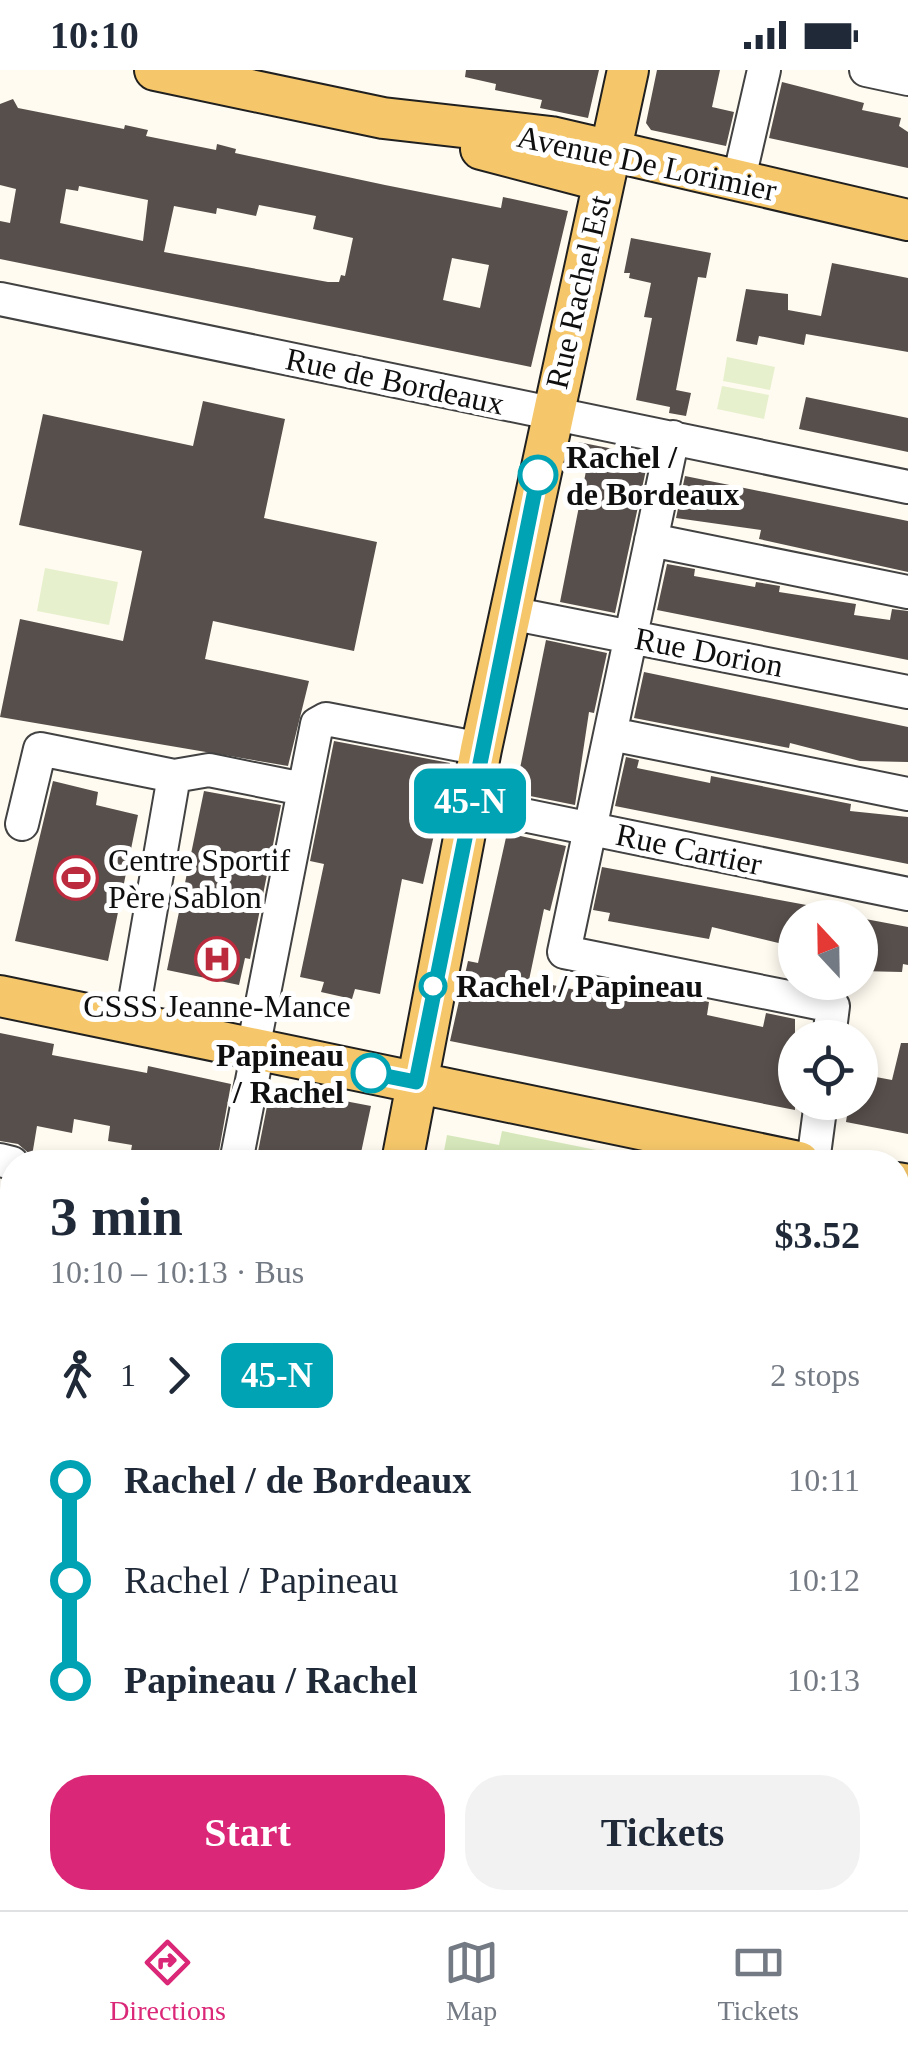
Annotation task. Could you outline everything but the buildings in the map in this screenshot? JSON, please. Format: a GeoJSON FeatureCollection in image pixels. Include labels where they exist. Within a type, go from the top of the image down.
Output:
{"type":"FeatureCollection","features":[{"type":"Feature","properties":{"kind":"main road","name":"Avenue De Lorimier"},"geometry":{"type":"LineString","coordinates":[[155,70],[383,118],[551,137],[606,166],[738,183],[908,220]]}},
{"type":"Feature","properties":{"kind":"main road","name":"Rue Rachel Est"},"geometry":{"type":"LineString","coordinates":[[404,1150],[481,750],[628,70]]}},
{"type":"Feature","properties":{"kind":"main road"},"geometry":{"type":"LineString","coordinates":[[0,996],[742,1150]]}},
{"type":"Feature","properties":{"kind":"street"},"geometry":{"type":"LineString","coordinates":[[738,183],[764,70]]}},
{"type":"Feature","properties":{"kind":"street"},"geometry":{"type":"LineString","coordinates":[[866,70],[908,78]]}},
{"type":"Feature","properties":{"kind":"street","name":"Rue de Bordeaux"},"geometry":{"type":"LineString","coordinates":[[0,299],[908,487]]}},
{"type":"Feature","properties":{"kind":"street"},"geometry":{"type":"LineString","coordinates":[[672,437],[564,952],[833,1006],[831,1020]]}},
{"type":"Feature","properties":{"kind":"street"},"geometry":{"type":"LineString","coordinates":[[652,540],[908,592]]}},
{"type":"Feature","properties":{"kind":"street","name":"Rue Dorion"},"geometry":{"type":"LineString","coordinates":[[510,613],[908,692]]}},
{"type":"Feature","properties":{"kind":"street"},"geometry":{"type":"LineString","coordinates":[[238,1150],[317,724],[326,720],[481,750]]}},
{"type":"Feature","properties":{"kind":"street"},"geometry":{"type":"LineString","coordinates":[[611,734],[908,794]]}},
{"type":"Feature","properties":{"kind":"street"},"geometry":{"type":"LineString","coordinates":[[22,824],[40,749],[174,776],[209,770],[303,788]]}},
{"type":"Feature","properties":{"kind":"street"},"geometry":{"type":"LineString","coordinates":[[131,1024],[174,776]]}},
{"type":"Feature","properties":{"kind":"street","name":"Rue Cartier"},"geometry":{"type":"LineString","coordinates":[[470,804],[908,894]]}},
{"type":"Feature","properties":{"kind":"street"},"geometry":{"type":"LineString","coordinates":[[815,1150],[819,1120]]}},
{"type":"Feature","properties":{"kind":"green space"},"geometry":{"type":"Polygon","coordinates":[[[727,357],[775,367],[770,390],[723,381],[727,357]]]}},
{"type":"Feature","properties":{"kind":"green space"},"geometry":{"type":"Polygon","coordinates":[[[722,386],[769,395],[764,419],[717,409],[722,386]]]}},
{"type":"Feature","properties":{"kind":"green space"},"geometry":{"type":"Polygon","coordinates":[[[45,568],[118,582],[109,625],[37,611],[45,568]]]}},
{"type":"Feature","properties":{"kind":"green space"},"geometry":{"type":"Polygon","coordinates":[[[502,1131],[596,1150],[444,1150],[447,1135],[499,1145],[502,1131]]]}},
{"type":"Feature","properties":{"kind":"bus line","name":"45-N"},"geometry":{"type":"LineString","coordinates":[[371,1073],[416,1082],[538,475]]}},
{"type":"Feature","properties":{"kind":"place","name":"Rachel / de Bordeaux"},"geometry":{"type":"Point","coordinates":[538,475]}},
{"type":"Feature","properties":{"kind":"place","name":"Centre Sportif Père Sablon"},"geometry":{"type":"Point","coordinates":[76,878]}},
{"type":"Feature","properties":{"kind":"place","name":"CSSS Jeanne-Mance"},"geometry":{"type":"Point","coordinates":[217,959]}},
{"type":"Feature","properties":{"kind":"place","name":"Rachel / Papineau"},"geometry":{"type":"Point","coordinates":[433,986]}},
{"type":"Feature","properties":{"kind":"place","name":"Papineau / Rachel"},"geometry":{"type":"Point","coordinates":[371,1073]}}]}
